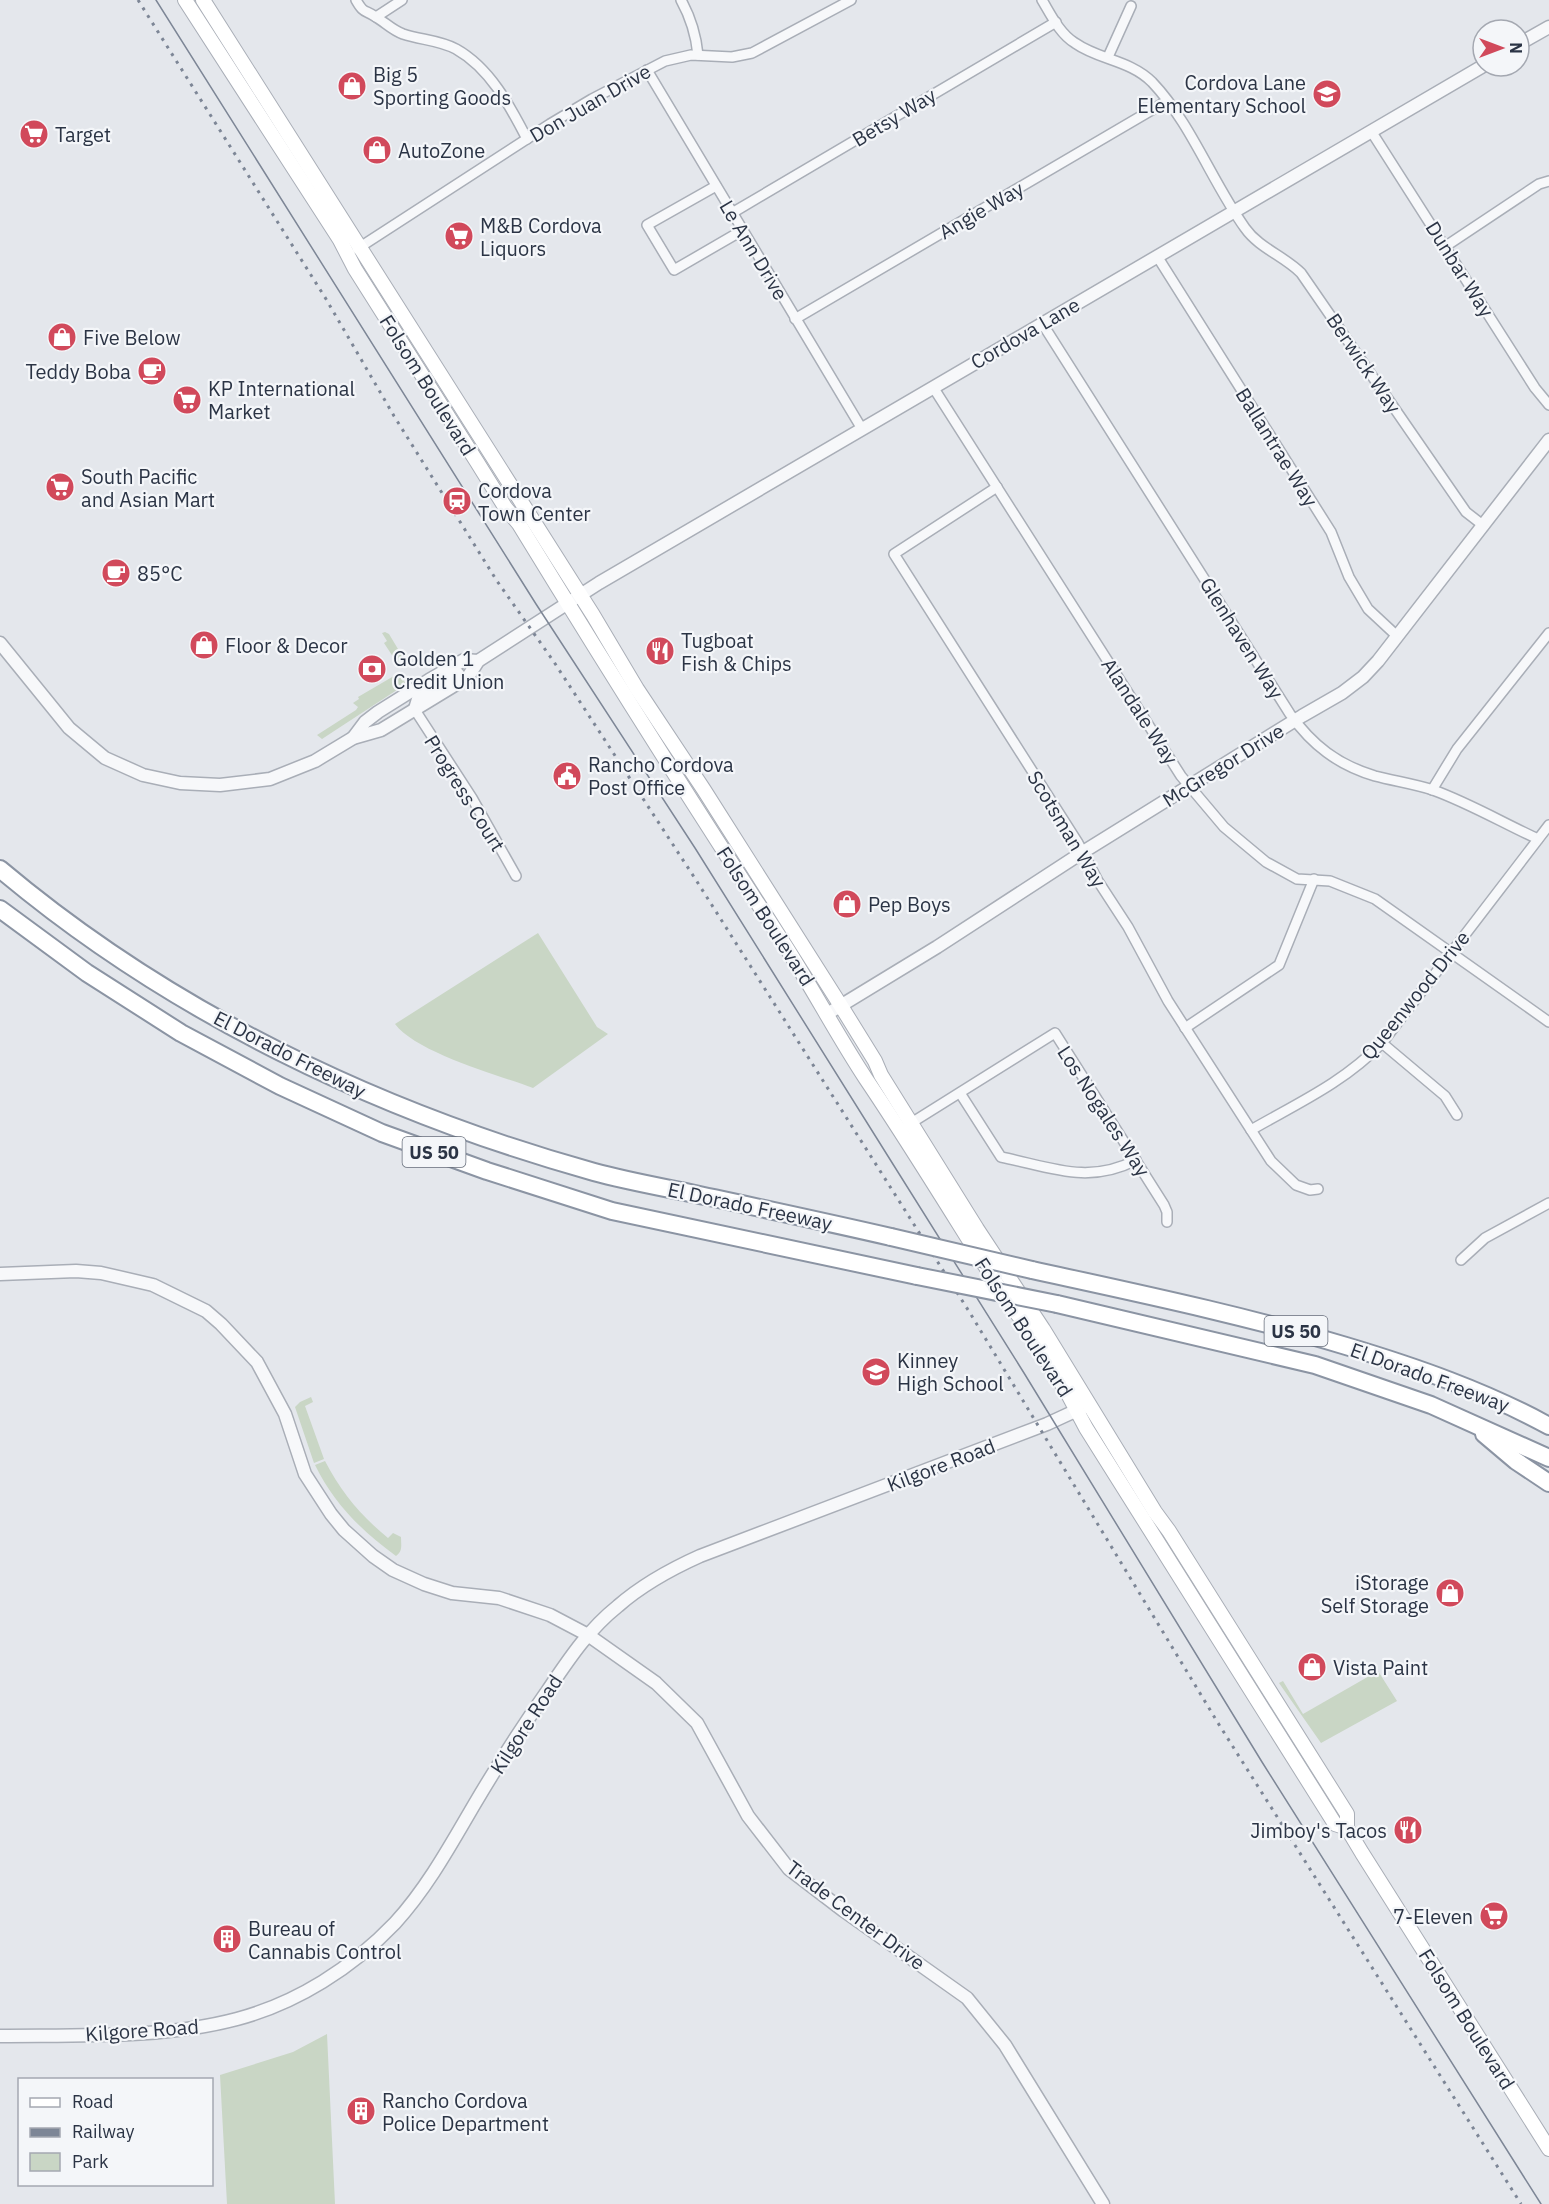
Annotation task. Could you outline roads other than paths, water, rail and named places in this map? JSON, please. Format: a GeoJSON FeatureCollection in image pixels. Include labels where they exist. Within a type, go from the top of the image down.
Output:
{"type":"FeatureCollection","features":[{"type":"Feature","properties":{"kind":"highway","name":"El Dorado Freeway"},"geometry":{"type":"LineString","coordinates":[[0,869],[108,950],[199,1008],[294,1060],[392,1104],[493,1142],[596,1173],[891,1237],[1274,1325],[1378,1355],[1489,1395],[1549,1426]]}},
{"type":"Feature","properties":{"kind":"highway","name":"El Dorado Freeway"},"geometry":{"type":"LineString","coordinates":[[0,909],[87,973],[181,1033],[280,1086],[382,1133],[487,1171],[612,1211],[1057,1304],[1316,1365],[1431,1405],[1549,1458]]}},
{"type":"Feature","properties":{"kind":"highway"},"geometry":{"type":"LineString","coordinates":[[1467,1420],[1516,1461],[1549,1483]]}},
{"type":"Feature","properties":{"kind":"main road","name":"Folsom Boulevard"},"geometry":{"type":"LineString","coordinates":[[185,0],[505,507],[519,524],[867,1080],[906,1127],[1049,1338],[1083,1408],[1219,1638],[1335,1824],[1347,1828]]}},
{"type":"Feature","properties":{"kind":"main road","name":"Folsom Boulevard"},"geometry":{"type":"LineString","coordinates":[[203,0],[616,651],[637,689],[841,1005],[875,1061],[906,1127]]}},
{"type":"Feature","properties":{"kind":"main road"},"geometry":{"type":"LineString","coordinates":[[404,348],[415,350],[459,422],[476,430]]}},
{"type":"Feature","properties":{"kind":"main road"},"geometry":{"type":"LineString","coordinates":[[661,752],[673,759],[694,789],[704,790]]}},
{"type":"Feature","properties":{"kind":"main road","name":"Folsom Boulevard"},"geometry":{"type":"LineString","coordinates":[[1083,1408],[1169,1531],[1249,1664],[1255,1678],[1264,1680],[1347,1814],[1347,1828],[1549,2149]]}},
{"type":"Feature","properties":{"kind":"main road"},"geometry":{"type":"LineString","coordinates":[[1219,1638],[1232,1645],[1249,1664]]}},
{"type":"Feature","properties":{"kind":"street"},"geometry":{"type":"LineString","coordinates":[[356,0],[363,12],[376,17],[393,30],[444,43],[465,54],[478,65],[503,96],[526,139]]}},
{"type":"Feature","properties":{"kind":"street"},"geometry":{"type":"LineString","coordinates":[[376,17],[402,0]]}},
{"type":"Feature","properties":{"kind":"street"},"geometry":{"type":"LineString","coordinates":[[681,0],[696,33],[698,55]]}},
{"type":"Feature","properties":{"kind":"street","name":"Don Juan Drive"},"geometry":{"type":"LineString","coordinates":[[348,255],[526,139],[592,99],[647,70],[678,57],[698,55],[732,57],[752,53],[850,0]]}},
{"type":"Feature","properties":{"kind":"street","name":"Berwick Way"},"geometry":{"type":"LineString","coordinates":[[1042,0],[1064,34],[1075,44],[1139,71],[1150,80],[1167,101],[1234,210],[1254,238],[1291,262],[1301,273],[1466,512],[1484,526]]}},
{"type":"Feature","properties":{"kind":"street"},"geometry":{"type":"LineString","coordinates":[[1108,57],[1131,6]]}},
{"type":"Feature","properties":{"kind":"street","name":"Betsy Way"},"geometry":{"type":"LineString","coordinates":[[732,213],[1056,22]]}},
{"type":"Feature","properties":{"kind":"street"},"geometry":{"type":"LineString","coordinates":[[1531,37],[1549,27]]}},
{"type":"Feature","properties":{"kind":"street","name":"Le Ann Drive"},"geometry":{"type":"LineString","coordinates":[[647,70],[862,429]]}},
{"type":"Feature","properties":{"kind":"street","name":"Cordova Lane"},"geometry":{"type":"LineString","coordinates":[[353,738],[381,730],[468,677],[478,661],[647,554],[1471,73]]}},
{"type":"Feature","properties":{"kind":"street","name":"Angie Way"},"geometry":{"type":"LineString","coordinates":[[795,319],[1167,101]]}},
{"type":"Feature","properties":{"kind":"street","name":"Dunbar Way"},"geometry":{"type":"LineString","coordinates":[[1371,131],[1535,388],[1549,405]]}},
{"type":"Feature","properties":{"kind":"street"},"geometry":{"type":"LineString","coordinates":[[1446,246],[1539,183],[1549,181]]}},
{"type":"Feature","properties":{"kind":"street"},"geometry":{"type":"LineString","coordinates":[[716,186],[647,225],[674,270],[743,230]]}},
{"type":"Feature","properties":{"kind":"street","name":"Ballantrae Way"},"geometry":{"type":"LineString","coordinates":[[1157,256],[1330,532],[1349,577],[1368,609],[1397,636]]}},
{"type":"Feature","properties":{"kind":"street","name":"Glenhaven Way"},"geometry":{"type":"LineString","coordinates":[[1042,323],[1295,720],[1317,746],[1343,764],[1376,776],[1432,790],[1538,839]]}},
{"type":"Feature","properties":{"kind":"street","name":"Alandale Way"},"geometry":{"type":"LineString","coordinates":[[933,387],[1188,786],[1224,827],[1266,862],[1297,879],[1330,881],[1375,899],[1549,1022]]}},
{"type":"Feature","properties":{"kind":"street","name":"McGregor Drive"},"geometry":{"type":"LineString","coordinates":[[827,1014],[937,947],[1188,786],[1342,693],[1363,677],[1484,526],[1549,440]]}},
{"type":"Feature","properties":{"kind":"street","name":"Scotsman Way"},"geometry":{"type":"LineString","coordinates":[[997,487],[894,554],[1083,852],[1128,927],[1155,979],[1271,1161],[1285,1177],[1303,1188],[1318,1189]]}},
{"type":"Feature","properties":{"kind":"street"},"geometry":{"type":"LineString","coordinates":[[1432,790],[1457,749],[1549,633]]}},
{"type":"Feature","properties":{"kind":"street"},"geometry":{"type":"LineString","coordinates":[[0,643],[69,728],[105,758],[143,775],[180,783],[220,786],[270,779],[315,761],[353,738],[365,722],[386,707],[464,660],[478,661]]}},
{"type":"Feature","properties":{"kind":"street"},"geometry":{"type":"LineString","coordinates":[[365,722],[375,723],[402,708],[415,710],[418,699],[459,673],[464,660]]}},
{"type":"Feature","properties":{"kind":"street","name":"Progress Court"},"geometry":{"type":"LineString","coordinates":[[415,710],[472,798],[516,876]]}},
{"type":"Feature","properties":{"kind":"street","name":"Queenwood Drive"},"geometry":{"type":"LineString","coordinates":[[1251,1130],[1332,1085],[1361,1064],[1382,1043],[1549,825]]}},
{"type":"Feature","properties":{"kind":"street"},"geometry":{"type":"LineString","coordinates":[[1185,1028],[1279,965],[1314,879]]}},
{"type":"Feature","properties":{"kind":"street","name":"Los Nogales Way"},"geometry":{"type":"LineString","coordinates":[[906,1127],[1055,1033],[1164,1205],[1167,1222]]}},
{"type":"Feature","properties":{"kind":"street"},"geometry":{"type":"LineString","coordinates":[[1382,1043],[1445,1096],[1457,1115]]}},
{"type":"Feature","properties":{"kind":"street"},"geometry":{"type":"LineString","coordinates":[[960,1093],[1001,1157],[1087,1174],[1108,1172],[1136,1160]]}},
{"type":"Feature","properties":{"kind":"street"},"geometry":{"type":"LineString","coordinates":[[1461,1260],[1485,1238],[1549,1203]]}},
{"type":"Feature","properties":{"kind":"street","name":"Trade Center Drive"},"geometry":{"type":"LineString","coordinates":[[0,1274],[76,1271],[101,1273],[153,1285],[206,1311],[258,1362],[285,1414],[305,1474],[344,1530],[373,1556],[393,1570],[424,1584],[452,1593],[499,1598],[550,1615],[588,1635],[656,1683],[697,1723],[748,1816],[789,1869],[967,1998],[1005,2045],[1103,2204]]}},
{"type":"Feature","properties":{"kind":"street","name":"Kilgore Road"},"geometry":{"type":"LineString","coordinates":[[0,2036],[117,2034],[206,2027],[257,2013],[308,1991],[335,1975],[396,1922],[428,1881],[534,1709],[571,1654],[618,1606],[681,1564],[1047,1424],[1083,1408]]}},
{"type":"Feature","properties":{"kind":"tram line"},"geometry":{"type":"LineString","coordinates":[[156,0],[536,604],[695,848],[1024,1373],[1262,1762],[1541,2204]]}},
{"type":"Feature","properties":{"kind":"railway"},"geometry":{"type":"LineString","coordinates":[[138,0],[326,299],[394,416],[497,581],[554,662],[696,880],[970,1313],[1218,1723],[1521,2204]]}},
{"type":"Feature","properties":{"kind":"place","name":"Big 5 Sporting Goods"},"geometry":{"type":"Point","coordinates":[352,86]}},
{"type":"Feature","properties":{"kind":"place","name":"Cordova Lane Elementary School"},"geometry":{"type":"Point","coordinates":[1327,94]}},
{"type":"Feature","properties":{"kind":"place","name":"Target"},"geometry":{"type":"Point","coordinates":[34,134]}},
{"type":"Feature","properties":{"kind":"place","name":"AutoZone"},"geometry":{"type":"Point","coordinates":[377,150]}},
{"type":"Feature","properties":{"kind":"place","name":"M&B Cordova Liquors"},"geometry":{"type":"Point","coordinates":[459,236]}},
{"type":"Feature","properties":{"kind":"place","name":"Five Below"},"geometry":{"type":"Point","coordinates":[62,337]}},
{"type":"Feature","properties":{"kind":"place","name":"Teddy Boba"},"geometry":{"type":"Point","coordinates":[152,371]}},
{"type":"Feature","properties":{"kind":"place","name":"KP International Market"},"geometry":{"type":"Point","coordinates":[187,400]}},
{"type":"Feature","properties":{"kind":"place","name":"South Pacific and Asian Mart"},"geometry":{"type":"Point","coordinates":[60,487]}},
{"type":"Feature","properties":{"kind":"place","name":"Cordova Town Center"},"geometry":{"type":"Point","coordinates":[457,501]}},
{"type":"Feature","properties":{"kind":"place","name":"85°C"},"geometry":{"type":"Point","coordinates":[116,573]}},
{"type":"Feature","properties":{"kind":"place","name":"Floor & Decor"},"geometry":{"type":"Point","coordinates":[204,645]}},
{"type":"Feature","properties":{"kind":"place","name":"Tugboat Fish & Chips"},"geometry":{"type":"Point","coordinates":[660,651]}},
{"type":"Feature","properties":{"kind":"place","name":"Golden 1 Credit Union"},"geometry":{"type":"Point","coordinates":[372,669]}},
{"type":"Feature","properties":{"kind":"place","name":"Rancho Cordova Post Office"},"geometry":{"type":"Point","coordinates":[567,776]}},
{"type":"Feature","properties":{"kind":"place","name":"Pep Boys"},"geometry":{"type":"Point","coordinates":[847,904]}},
{"type":"Feature","properties":{"kind":"place","name":"Kinney High School"},"geometry":{"type":"Point","coordinates":[876,1372]}},
{"type":"Feature","properties":{"kind":"place","name":"iStorage Self Storage"},"geometry":{"type":"Point","coordinates":[1450,1593]}},
{"type":"Feature","properties":{"kind":"place","name":"Vista Paint"},"geometry":{"type":"Point","coordinates":[1312,1667]}},
{"type":"Feature","properties":{"kind":"place","name":"Jimboy's Tacos"},"geometry":{"type":"Point","coordinates":[1408,1830]}},
{"type":"Feature","properties":{"kind":"place","name":"7-Eleven"},"geometry":{"type":"Point","coordinates":[1494,1916]}},
{"type":"Feature","properties":{"kind":"place","name":"Bureau of Cannabis Control"},"geometry":{"type":"Point","coordinates":[227,1939]}},
{"type":"Feature","properties":{"kind":"place","name":"Rancho Cordova Police Department"},"geometry":{"type":"Point","coordinates":[361,2111]}}]}
